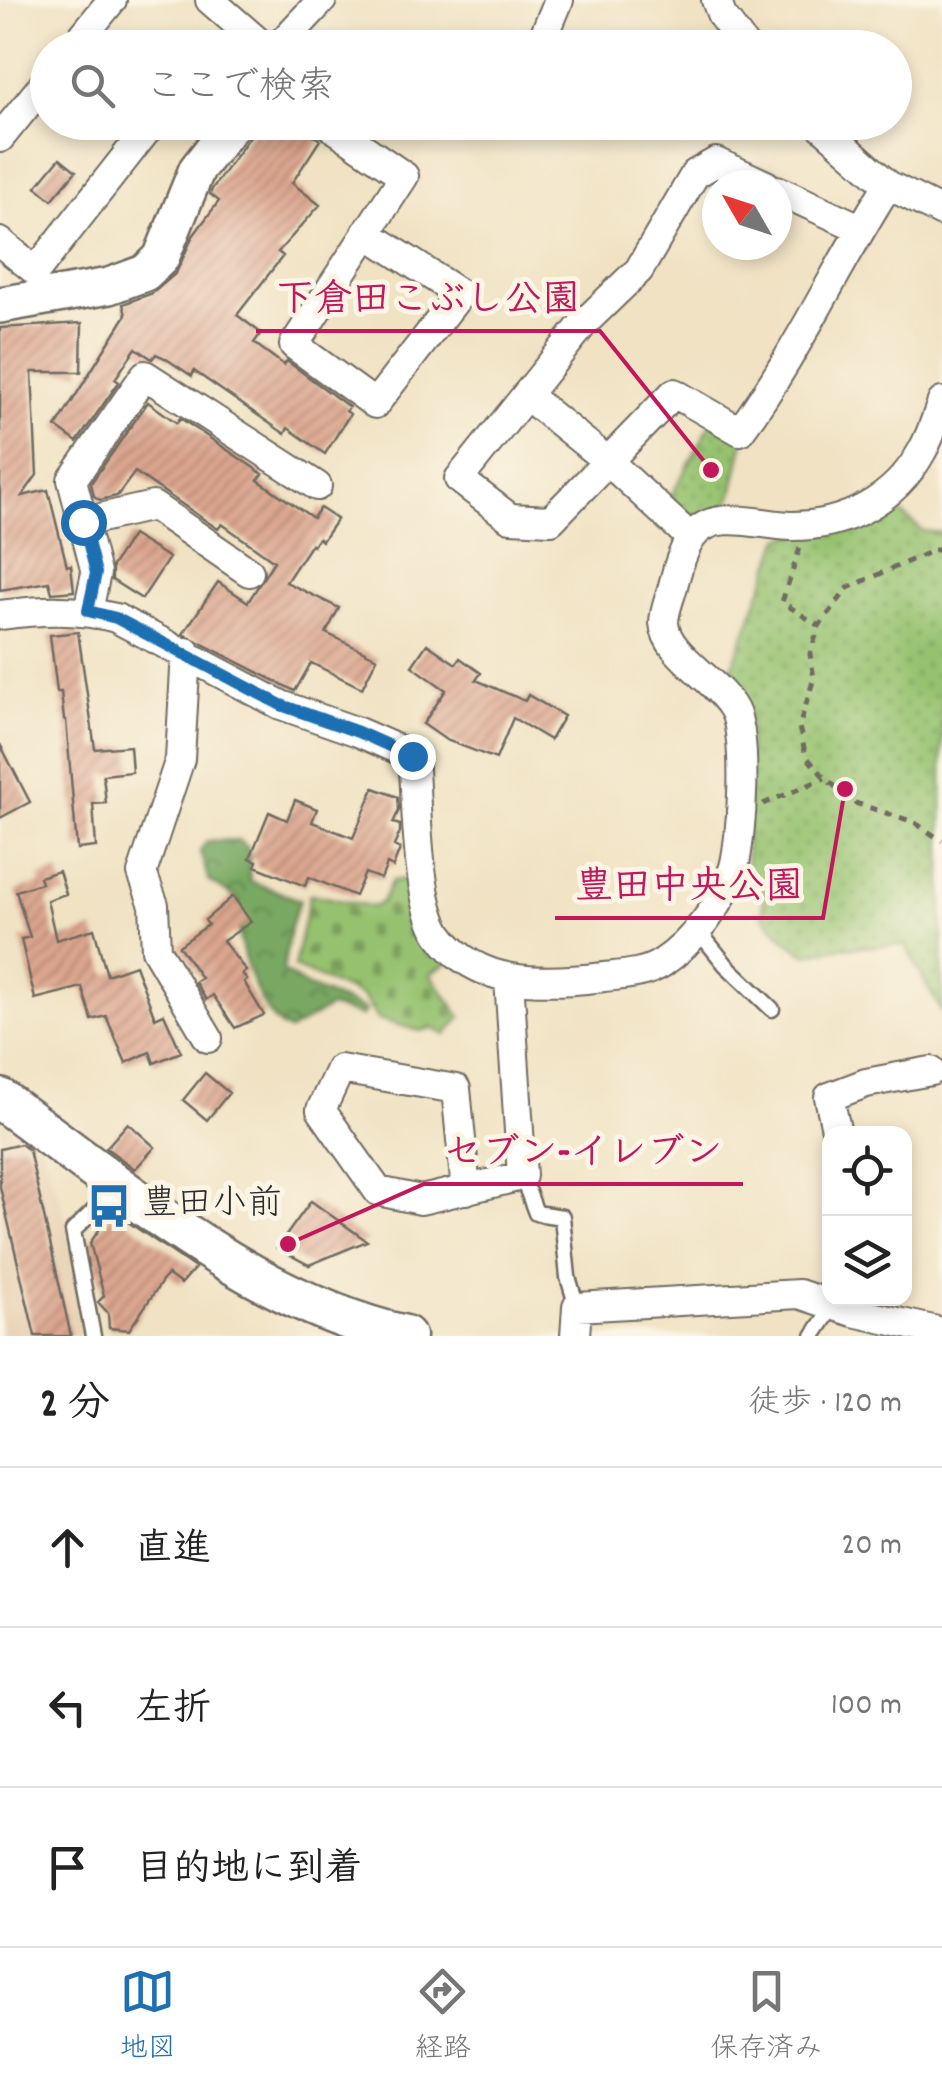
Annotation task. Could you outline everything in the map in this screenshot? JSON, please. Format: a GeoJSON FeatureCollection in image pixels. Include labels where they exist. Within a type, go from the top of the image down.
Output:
{"type":"FeatureCollection","features":[{"type":"Feature","properties":{"kind":"main road"},"geometry":{"type":"LineString","coordinates":[[0,1099],[192,1237],[272,1285],[380,1333]]}},
{"type":"Feature","properties":{"kind":"street"},"geometry":{"type":"LineString","coordinates":[[91,30],[112,0]]}},
{"type":"Feature","properties":{"kind":"street"},"geometry":{"type":"LineString","coordinates":[[210,0],[244,30]]}},
{"type":"Feature","properties":{"kind":"street"},"geometry":{"type":"LineString","coordinates":[[294,30],[322,0]]}},
{"type":"Feature","properties":{"kind":"street"},"geometry":{"type":"LineString","coordinates":[[546,30],[559,0]]}},
{"type":"Feature","properties":{"kind":"street"},"geometry":{"type":"LineString","coordinates":[[716,0],[732,30]]}},
{"type":"Feature","properties":{"kind":"street"},"geometry":{"type":"LineString","coordinates":[[0,138],[30,101]]}},
{"type":"Feature","properties":{"kind":"street"},"geometry":{"type":"LineString","coordinates":[[0,242],[36,271],[139,140]]}},
{"type":"Feature","properties":{"kind":"street"},"geometry":{"type":"LineString","coordinates":[[0,306],[108,286],[145,273],[161,258],[197,169],[220,140]]}},
{"type":"Feature","properties":{"kind":"street"},"geometry":{"type":"LineString","coordinates":[[351,140],[404,176],[366,233],[294,345],[375,404],[460,294],[366,233]]}},
{"type":"Feature","properties":{"kind":"street"},"geometry":{"type":"LineString","coordinates":[[838,140],[888,186],[942,212]]}},
{"type":"Feature","properties":{"kind":"street"},"geometry":{"type":"LineString","coordinates":[[733,170],[716,162],[695,174],[640,270],[583,324],[459,479],[510,518],[552,520],[674,393],[740,431],[775,384],[860,228],[888,186]]}},
{"type":"Feature","properties":{"kind":"street"},"geometry":{"type":"LineString","coordinates":[[792,197],[860,228]]}},
{"type":"Feature","properties":{"kind":"street"},"geometry":{"type":"LineString","coordinates":[[88,611],[96,573],[72,480],[146,375],[317,486]]}},
{"type":"Feature","properties":{"kind":"street"},"geometry":{"type":"LineString","coordinates":[[526,395],[610,463],[691,538]]}},
{"type":"Feature","properties":{"kind":"street"},"geometry":{"type":"LineString","coordinates":[[0,615],[43,610],[88,611],[116,618],[281,705],[412,756],[429,916],[458,956],[472,966],[509,979],[572,981],[637,974],[662,964],[710,913],[734,867],[742,805],[736,713],[720,689],[674,646],[665,628],[678,566],[691,538],[714,521],[808,526],[864,510],[932,453],[942,402]]}},
{"type":"Feature","properties":{"kind":"street"},"geometry":{"type":"LineString","coordinates":[[83,522],[153,506],[249,572]]}},
{"type":"Feature","properties":{"kind":"street"},"geometry":{"type":"LineString","coordinates":[[186,652],[180,759],[142,874],[154,905],[156,950],[208,1038]]}},
{"type":"Feature","properties":{"kind":"street"},"geometry":{"type":"LineString","coordinates":[[466,1190],[456,1089],[340,1069],[320,1110],[378,1191],[421,1200],[466,1190],[522,1176],[509,979]]}},
{"type":"Feature","properties":{"kind":"street"},"geometry":{"type":"LineString","coordinates":[[835,1126],[829,1097],[866,1083],[931,1071]]}},
{"type":"Feature","properties":{"kind":"street"},"geometry":{"type":"LineString","coordinates":[[575,1336],[577,1308],[799,1294],[822,1299]]}},
{"type":"Feature","properties":{"kind":"street"},"geometry":{"type":"LineString","coordinates":[[851,1306],[942,1332]]}},
{"type":"Feature","properties":{"kind":"lane"},"geometry":{"type":"LineString","coordinates":[[697,929],[772,1009]]}},
{"type":"Feature","properties":{"kind":"lane"},"geometry":{"type":"LineString","coordinates":[[522,1176],[536,1213],[562,1217],[568,1277],[577,1308]]}},
{"type":"Feature","properties":{"kind":"lane"},"geometry":{"type":"LineString","coordinates":[[93,1336],[72,1231],[120,1185]]}},
{"type":"Feature","properties":{"kind":"lane"},"geometry":{"type":"LineString","coordinates":[[813,1336],[847,1306]]}},
{"type":"Feature","properties":{"kind":"path"},"geometry":{"type":"LineString","coordinates":[[808,526],[782,602],[819,626]]}},
{"type":"Feature","properties":{"kind":"path"},"geometry":{"type":"LineString","coordinates":[[942,550],[848,588],[819,626],[810,654],[814,678],[799,726],[806,756],[824,778],[855,803],[914,822],[942,841]]}},
{"type":"Feature","properties":{"kind":"path"},"geometry":{"type":"LineString","coordinates":[[742,805],[770,804],[824,778]]}},
{"type":"Feature","properties":{"kind":"shaded area"},"geometry":{"type":"Polygon","coordinates":[[[0,1115],[41,1146],[66,1217],[91,1336],[0,1336],[0,1115]]]}},
{"type":"Feature","properties":{"kind":"green space"},"geometry":{"type":"Polygon","coordinates":[[[712,422],[744,440],[729,507],[692,521],[669,500],[712,422]]]}},
{"type":"Feature","properties":{"kind":"green space"},"geometry":{"type":"Polygon","coordinates":[[[891,505],[923,531],[942,533],[942,1013],[905,945],[837,948],[806,955],[763,916],[763,889],[746,869],[750,708],[728,678],[781,538],[891,505]]]}},
{"type":"Feature","properties":{"kind":"green space"},"geometry":{"type":"Polygon","coordinates":[[[238,840],[248,848],[250,881],[300,900],[290,927],[283,971],[308,987],[365,1010],[362,1016],[330,1007],[289,1031],[271,1016],[257,992],[243,951],[239,900],[209,881],[200,852],[207,841],[238,840]]]}},
{"type":"Feature","properties":{"kind":"green space"},"geometry":{"type":"Polygon","coordinates":[[[415,878],[451,961],[430,974],[461,1017],[446,1035],[432,1028],[420,1031],[378,1019],[362,996],[294,967],[310,894],[373,907],[382,902],[392,881],[415,878]]]}},
{"type":"Feature","properties":{"kind":"building"},"geometry":{"type":"Polygon","coordinates":[[[247,140],[320,140],[292,183],[320,205],[278,252],[283,256],[237,315],[261,333],[254,343],[284,365],[287,361],[349,407],[346,411],[350,414],[325,454],[288,428],[285,434],[194,371],[192,376],[165,358],[156,354],[152,359],[136,348],[115,379],[119,382],[77,442],[56,427],[126,315],[123,304],[153,293],[176,273],[193,236],[219,201],[210,194],[247,140]]]}},
{"type":"Feature","properties":{"kind":"building"},"geometry":{"type":"Polygon","coordinates":[[[60,158],[76,171],[52,200],[36,187],[60,158]]]}},
{"type":"Feature","properties":{"kind":"building"},"geometry":{"type":"Polygon","coordinates":[[[82,323],[81,372],[32,372],[37,475],[22,496],[48,490],[67,566],[71,565],[74,591],[52,593],[49,582],[0,590],[0,328],[82,323]]]}},
{"type":"Feature","properties":{"kind":"building"},"geometry":{"type":"Polygon","coordinates":[[[148,402],[177,423],[180,418],[263,474],[258,480],[313,518],[320,508],[337,519],[322,541],[318,538],[311,544],[286,582],[339,608],[326,633],[377,658],[362,688],[311,663],[295,691],[183,634],[218,582],[248,602],[274,561],[222,524],[218,529],[135,472],[117,496],[100,500],[94,496],[91,483],[148,402]]]}},
{"type":"Feature","properties":{"kind":"building"},"geometry":{"type":"Polygon","coordinates":[[[132,535],[169,558],[142,599],[112,580],[112,566],[132,535]]]}},
{"type":"Feature","properties":{"kind":"building"},"geometry":{"type":"Polygon","coordinates":[[[78,632],[95,749],[130,746],[132,772],[103,775],[106,803],[93,804],[96,847],[77,849],[66,720],[61,692],[57,692],[50,635],[78,632]]]}},
{"type":"Feature","properties":{"kind":"building"},"geometry":{"type":"Polygon","coordinates":[[[427,644],[456,664],[460,658],[481,673],[476,680],[525,701],[528,695],[564,716],[550,740],[513,718],[496,759],[446,740],[423,724],[446,690],[412,666],[427,644]]]}},
{"type":"Feature","properties":{"kind":"building"},"geometry":{"type":"Polygon","coordinates":[[[0,744],[30,802],[0,818],[0,744]]]}},
{"type":"Feature","properties":{"kind":"building"},"geometry":{"type":"Polygon","coordinates":[[[374,788],[398,797],[399,810],[393,823],[400,825],[394,846],[400,849],[393,867],[387,864],[381,879],[365,873],[355,896],[309,877],[305,886],[255,866],[257,861],[250,858],[269,812],[287,820],[295,800],[317,809],[312,822],[353,838],[374,788]]]}},
{"type":"Feature","properties":{"kind":"building"},"geometry":{"type":"Polygon","coordinates":[[[59,871],[66,894],[47,900],[56,940],[94,929],[107,975],[135,965],[155,1018],[164,1014],[181,1052],[154,1063],[150,1052],[126,1063],[106,1016],[92,1020],[82,987],[35,999],[21,939],[30,937],[16,891],[41,883],[39,877],[59,871]]]}},
{"type":"Feature","properties":{"kind":"building"},"geometry":{"type":"Polygon","coordinates":[[[233,896],[251,922],[223,941],[246,971],[242,974],[247,980],[244,982],[264,1015],[235,1028],[213,995],[206,1000],[195,982],[201,978],[179,946],[208,925],[205,920],[233,896]]]}},
{"type":"Feature","properties":{"kind":"building"},"geometry":{"type":"Polygon","coordinates":[[[205,1073],[229,1093],[207,1120],[183,1100],[205,1073]]]}},
{"type":"Feature","properties":{"kind":"building"},"geometry":{"type":"Polygon","coordinates":[[[128,1123],[155,1147],[135,1169],[106,1148],[128,1123]]]}},
{"type":"Feature","properties":{"kind":"building"},"geometry":{"type":"Polygon","coordinates":[[[21,1144],[29,1150],[71,1336],[35,1336],[0,1187],[0,1149],[21,1144]]]}},
{"type":"Feature","properties":{"kind":"building"},"geometry":{"type":"Polygon","coordinates":[[[311,1201],[367,1241],[309,1265],[277,1248],[311,1201]]]}},
{"type":"Feature","properties":{"kind":"building"},"geometry":{"type":"Polygon","coordinates":[[[112,1211],[195,1268],[181,1284],[167,1274],[129,1330],[109,1328],[108,1313],[98,1302],[104,1296],[90,1243],[112,1211]]]}},
{"type":"Feature","properties":{"kind":"place","name":"下倉田こぶし公園"},"geometry":{"type":"Point","coordinates":[711,470]}},
{"type":"Feature","properties":{"kind":"place","name":"豊田中央公園"},"geometry":{"type":"Point","coordinates":[845,789]}},
{"type":"Feature","properties":{"kind":"place","name":"豊田小前"},"geometry":{"type":"Point","coordinates":[109,1206]}},
{"type":"Feature","properties":{"kind":"place","name":"セブン-イレブン"},"geometry":{"type":"Point","coordinates":[288,1244]}},
{"type":"Feature","properties":{"kind":"route"},"geometry":{"type":"LineString","coordinates":[[83,522],[96,573],[88,611],[116,618],[186,652],[281,705],[412,756]]}}]}
